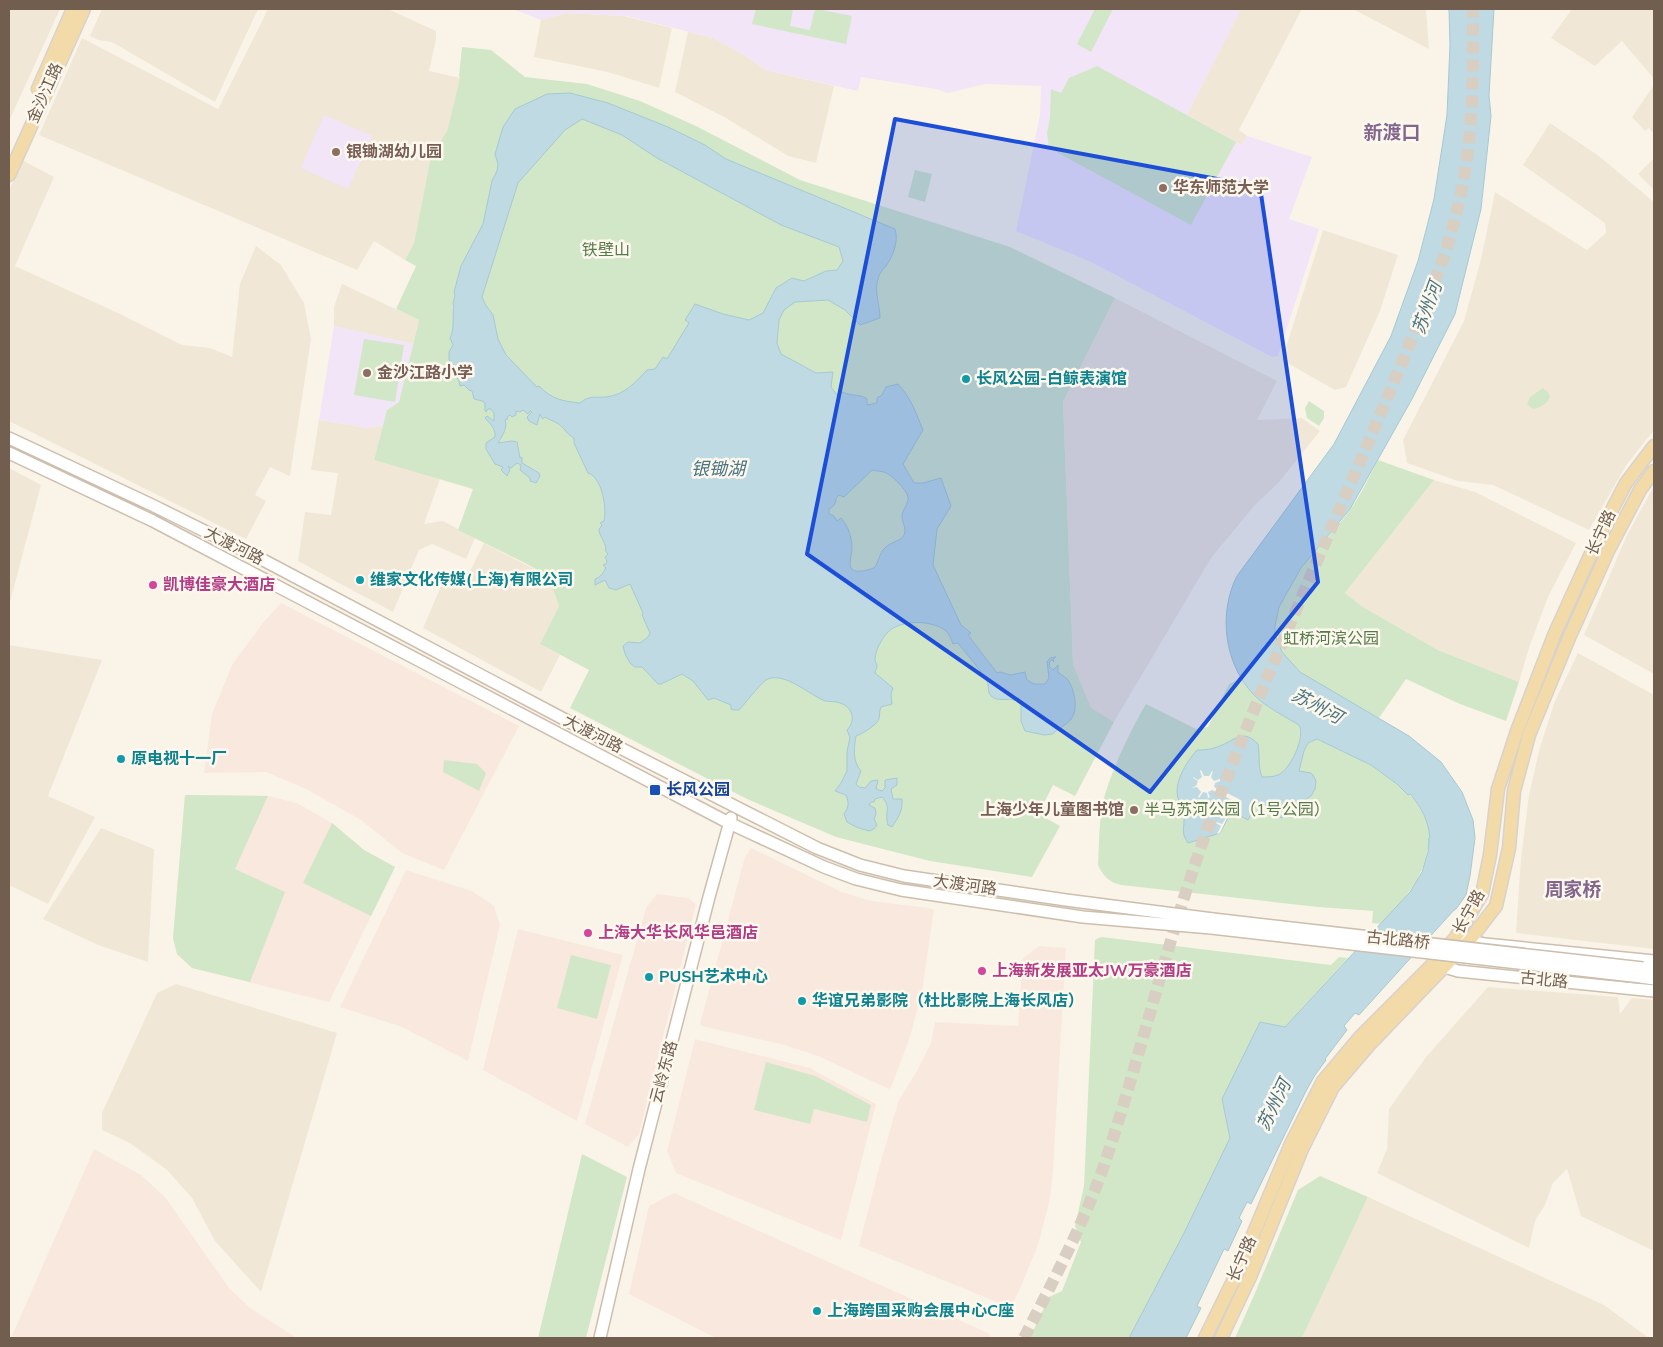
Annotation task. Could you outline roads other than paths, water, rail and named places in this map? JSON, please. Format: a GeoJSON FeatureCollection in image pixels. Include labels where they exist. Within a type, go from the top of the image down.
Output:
{"type":"FeatureCollection","features":[{"type":"Feature","properties":{"kind":"main road","name":"金沙江路"},"geometry":{"type":"LineString","coordinates":[[9,157],[81,9]]}},
{"type":"Feature","properties":{"kind":"main road","name":"金沙江路"},"geometry":{"type":"LineString","coordinates":[[9,175],[81,9]]}},
{"type":"Feature","properties":{"kind":"main road","name":"大渡河路"},"geometry":{"type":"LineString","coordinates":[[9,438],[265,561],[577,726],[817,848],[860,865],[904,876],[1084,902],[1212,924]]}},
{"type":"Feature","properties":{"kind":"main road","name":"长宁路"},"geometry":{"type":"LineString","coordinates":[[1221,1338],[1250,1277],[1302,1149],[1334,1087],[1440,965],[1482,894],[1490,855],[1498,789],[1517,731],[1555,632],[1604,525],[1626,483],[1654,446]]}},
{"type":"Feature","properties":{"kind":"main road","name":"大渡河路"},"geometry":{"type":"LineString","coordinates":[[9,453],[153,521],[729,823],[824,867],[856,879],[902,890],[1083,918],[1212,924]]}},
{"type":"Feature","properties":{"kind":"main road","name":"长宁路"},"geometry":{"type":"LineString","coordinates":[[1205,1338],[1238,1273],[1291,1144],[1323,1081],[1360,1037],[1469,941],[1496,906],[1509,848],[1514,791],[1529,735],[1569,638],[1608,551],[1640,490],[1654,472]]}},
{"type":"Feature","properties":{"kind":"main road","name":"云岭东路"},"geometry":{"type":"LineString","coordinates":[[600,1338],[639,1170],[729,823],[737,807]]}},
{"type":"Feature","properties":{"kind":"main road","name":"古北路桥"},"geometry":{"type":"LineString","coordinates":[[1212,924],[1646,971]]}},
{"type":"Feature","properties":{"kind":"main road","name":"古北路"},"geometry":{"type":"LineString","coordinates":[[1456,937],[1485,944],[1654,961]]}},
{"type":"Feature","properties":{"kind":"main road","name":"古北路"},"geometry":{"type":"LineString","coordinates":[[1440,965],[1458,971],[1654,991]]}},
{"type":"Feature","properties":{"kind":"main road"},"geometry":{"type":"LineString","coordinates":[[1646,971],[1654,979]]}},
{"type":"Feature","properties":{"kind":"water","name":"苏州河"},"geometry":{"type":"Polygon","coordinates":[[[1449,9],[1494,9],[1489,95],[1491,116],[1481,209],[1455,314],[1412,399],[1350,509],[1301,568],[1279,607],[1275,635],[1282,652],[1300,672],[1409,736],[1441,762],[1462,792],[1473,820],[1475,838],[1466,895],[1456,909],[1359,1015],[1355,1013],[1344,1026],[1347,1030],[1315,1075],[1251,1204],[1247,1202],[1239,1218],[1242,1221],[1228,1251],[1224,1249],[1197,1306],[1201,1308],[1186,1338],[1129,1338],[1184,1233],[1230,1138],[1222,1099],[1260,1022],[1285,1027],[1410,892],[1422,872],[1428,852],[1430,838],[1428,826],[1421,809],[1410,794],[1408,795],[1397,784],[1371,765],[1317,739],[1308,743],[1299,771],[1313,775],[1316,781],[1315,789],[1311,796],[1289,810],[1282,818],[1256,804],[1248,820],[1239,815],[1237,818],[1230,814],[1220,833],[1188,843],[1183,833],[1184,814],[1177,794],[1177,788],[1181,774],[1197,750],[1216,747],[1240,737],[1248,737],[1258,744],[1261,774],[1262,777],[1268,777],[1276,776],[1283,772],[1292,760],[1299,745],[1301,730],[1299,725],[1275,711],[1254,695],[1236,669],[1227,638],[1227,606],[1237,576],[1334,444],[1391,336],[1418,261],[1434,199],[1447,115],[1450,45],[1449,9]]]}},
{"type":"Feature","properties":{"kind":"water","name":"银锄湖"},"geometry":{"type":"Polygon","coordinates":[[[570,93],[608,103],[668,127],[705,145],[726,159],[895,229],[895,248],[877,281],[880,318],[860,325],[845,310],[828,300],[795,302],[784,310],[779,320],[777,343],[781,354],[816,373],[833,372],[831,387],[838,396],[843,392],[861,396],[867,399],[867,405],[877,403],[877,398],[882,395],[886,387],[898,384],[903,389],[913,406],[923,430],[903,464],[914,483],[923,483],[941,478],[951,506],[937,529],[933,565],[961,625],[971,633],[968,635],[997,673],[1011,675],[1025,672],[1027,680],[1034,684],[1045,684],[1049,678],[1047,662],[1050,658],[1056,657],[1053,659],[1054,662],[1050,661],[1049,666],[1053,670],[1058,665],[1058,672],[1070,683],[1075,699],[1075,710],[1067,723],[1053,734],[1044,735],[1025,731],[1021,721],[1021,703],[1013,700],[997,699],[992,696],[989,693],[987,681],[958,643],[953,644],[946,631],[940,627],[917,622],[894,628],[881,641],[875,659],[877,666],[875,673],[893,688],[891,694],[892,704],[881,707],[878,721],[869,729],[856,736],[854,754],[856,763],[861,771],[856,784],[859,787],[865,788],[871,781],[878,780],[876,789],[882,791],[885,788],[885,780],[897,778],[897,785],[891,789],[893,799],[902,799],[902,807],[892,827],[888,825],[887,804],[882,797],[875,799],[869,805],[875,808],[876,814],[874,819],[877,825],[869,831],[847,822],[844,814],[847,809],[848,800],[846,795],[835,791],[847,771],[847,752],[850,737],[847,730],[852,723],[852,715],[844,705],[825,701],[790,681],[775,678],[765,681],[739,710],[734,710],[731,709],[731,705],[714,698],[708,700],[693,681],[682,674],[658,684],[642,667],[635,667],[630,663],[623,646],[628,642],[640,643],[650,633],[630,584],[616,590],[609,588],[605,580],[595,585],[595,579],[606,568],[603,565],[606,564],[605,557],[608,554],[599,529],[602,525],[600,523],[604,521],[604,501],[597,480],[588,473],[574,443],[574,438],[559,425],[545,417],[543,419],[540,414],[537,425],[529,421],[527,417],[532,412],[530,411],[528,414],[523,410],[520,412],[516,411],[516,415],[512,417],[510,415],[505,420],[505,429],[498,443],[517,442],[522,463],[539,473],[540,476],[536,483],[530,481],[530,478],[520,470],[521,465],[517,463],[511,468],[508,466],[510,470],[507,476],[501,470],[503,467],[495,464],[486,449],[486,443],[495,437],[495,431],[485,418],[487,416],[494,421],[494,413],[491,409],[488,409],[486,412],[485,403],[474,399],[472,391],[464,385],[460,386],[455,375],[454,366],[449,360],[449,352],[453,345],[450,338],[453,327],[454,292],[461,266],[483,224],[492,181],[497,171],[498,164],[495,154],[503,127],[515,109],[547,94],[570,93]],[[582,119],[565,130],[518,183],[482,297],[493,315],[498,339],[506,355],[537,387],[539,386],[553,397],[580,403],[589,398],[618,394],[634,384],[647,370],[655,369],[663,357],[667,359],[689,323],[685,320],[695,304],[723,314],[749,320],[763,313],[776,288],[792,278],[804,281],[826,271],[837,270],[843,261],[839,247],[781,225],[657,158],[622,135],[582,119]],[[872,470],[844,497],[839,495],[834,505],[829,509],[829,514],[834,516],[837,521],[841,518],[848,528],[852,544],[850,564],[851,568],[856,571],[874,568],[883,550],[900,539],[905,532],[902,516],[907,502],[907,494],[891,476],[884,472],[872,470]]]}},
{"type":"Feature","properties":{"kind":"tunnel"},"geometry":{"type":"LineString","coordinates":[[1024,1338],[1075,1237],[1101,1174],[1191,875],[1234,760],[1263,687],[1387,400],[1445,254],[1460,197],[1469,144],[1472,99],[1473,9]]}},
{"type":"Feature","properties":{"kind":"place","name":"银锄湖幼儿园"},"geometry":{"type":"Point","coordinates":[336,152]}},
{"type":"Feature","properties":{"kind":"place","name":"华东师范大学"},"geometry":{"type":"Point","coordinates":[1163,188]}},
{"type":"Feature","properties":{"kind":"place","name":"金沙江路小学"},"geometry":{"type":"Point","coordinates":[367,373]}},
{"type":"Feature","properties":{"kind":"place","name":"长风公园-白鲸表演馆"},"geometry":{"type":"Point","coordinates":[966,379]}},
{"type":"Feature","properties":{"kind":"place","name":"维家文化传媒(上海)有限公司"},"geometry":{"type":"Point","coordinates":[360,580]}},
{"type":"Feature","properties":{"kind":"place","name":"凯博佳豪大酒店"},"geometry":{"type":"Point","coordinates":[153,585]}},
{"type":"Feature","properties":{"kind":"place","name":"原电视十一厂"},"geometry":{"type":"Point","coordinates":[121,759]}},
{"type":"Feature","properties":{"kind":"place","name":"长风公园"},"geometry":{"type":"Point","coordinates":[655,790]}},
{"type":"Feature","properties":{"kind":"place","name":"上海少年儿童图书馆"},"geometry":{"type":"Point","coordinates":[1134,810]}},
{"type":"Feature","properties":{"kind":"place","name":"上海大华长风华邑酒店"},"geometry":{"type":"Point","coordinates":[588,933]}},
{"type":"Feature","properties":{"kind":"place","name":"上海新发展亚太JW万豪酒店"},"geometry":{"type":"Point","coordinates":[982,971]}},
{"type":"Feature","properties":{"kind":"place","name":"PUSH艺术中心"},"geometry":{"type":"Point","coordinates":[649,977]}},
{"type":"Feature","properties":{"kind":"place","name":"华谊兄弟影院（杜比影院上海长风店）"},"geometry":{"type":"Point","coordinates":[802,1001]}},
{"type":"Feature","properties":{"kind":"place","name":"上海跨国采购会展中心C座"},"geometry":{"type":"Point","coordinates":[817,1311]}},
{"type":"Feature","properties":{"kind":"district","name":"新渡口"},"geometry":{"type":"Point","coordinates":[1392,133]}},
{"type":"Feature","properties":{"kind":"district","name":"周家桥"},"geometry":{"type":"Point","coordinates":[1573,890]}},
{"type":"Feature","properties":{"kind":"park label","name":"铁壁山"},"geometry":{"type":"Point","coordinates":[606,250]}},
{"type":"Feature","properties":{"kind":"park label","name":"虹桥河滨公园"},"geometry":{"type":"Point","coordinates":[1331,639]}},
{"type":"Feature","properties":{"kind":"park label","name":"半马苏河公园（1号公园）"},"geometry":{"type":"Point","coordinates":[1237,810]}}]}
